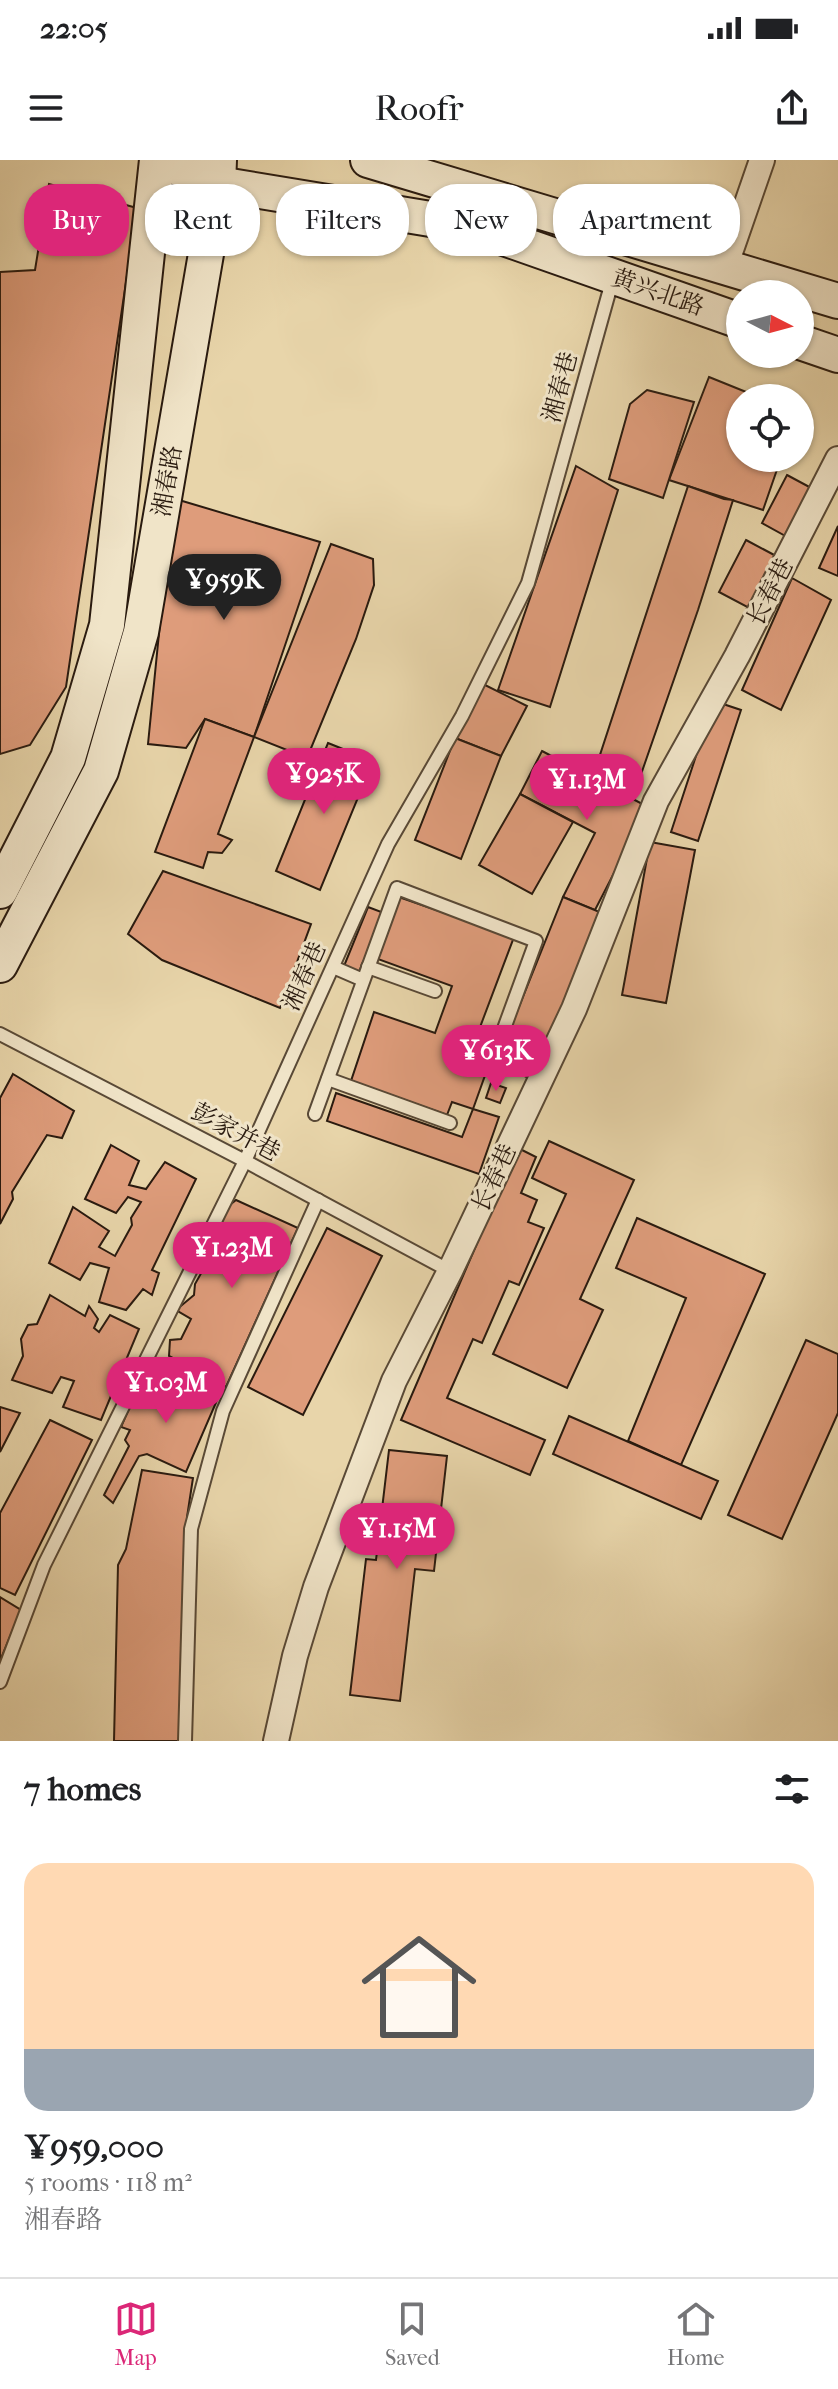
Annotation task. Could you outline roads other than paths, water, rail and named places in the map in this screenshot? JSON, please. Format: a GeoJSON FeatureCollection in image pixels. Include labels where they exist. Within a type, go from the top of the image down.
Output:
{"type":"FeatureCollection","features":[{"type":"Feature","properties":{"kind":"street","name":"黄兴北路"},"geometry":{"type":"LineString","coordinates":[[157,160],[467,225],[726,316]]}},
{"type":"Feature","properties":{"kind":"street","name":"湘春路"},"geometry":{"type":"LineString","coordinates":[[0,891],[68,758],[107,625],[157,160]]}},
{"type":"Feature","properties":{"kind":"street","name":"黄兴北路"},"geometry":{"type":"LineString","coordinates":[[368,160],[838,301]]}},
{"type":"Feature","properties":{"kind":"street"},"geometry":{"type":"LineString","coordinates":[[725,267],[762,160]]}},
{"type":"Feature","properties":{"kind":"street","name":"湘春路"},"geometry":{"type":"LineString","coordinates":[[0,965],[101,771],[141,632],[218,172]]}},
{"type":"Feature","properties":{"kind":"street"},"geometry":{"type":"LineString","coordinates":[[814,347],[838,355]]}},
{"type":"Feature","properties":{"kind":"street","name":"长春巷"},"geometry":{"type":"LineString","coordinates":[[276,1741],[295,1656],[316,1587],[394,1381],[450,1271],[574,1009],[656,801],[737,656],[838,459]]}},
{"type":"Feature","properties":{"kind":"lane","name":"湘春巷"},"geometry":{"type":"LineString","coordinates":[[0,1682],[44,1565],[245,1161],[388,844],[462,716],[528,583],[613,276]]}},
{"type":"Feature","properties":{"kind":"lane"},"geometry":{"type":"LineString","coordinates":[[315,1114],[397,888],[536,941],[494,1056]]}},
{"type":"Feature","properties":{"kind":"lane"},"geometry":{"type":"LineString","coordinates":[[333,967],[435,991]]}},
{"type":"Feature","properties":{"kind":"lane","name":"彭家并巷"},"geometry":{"type":"LineString","coordinates":[[0,1034],[450,1271]]}},
{"type":"Feature","properties":{"kind":"lane"},"geometry":{"type":"LineString","coordinates":[[328,1079],[450,1123]]}},
{"type":"Feature","properties":{"kind":"lane"},"geometry":{"type":"LineString","coordinates":[[185,1741],[191,1529],[223,1411],[318,1200]]}}]}
